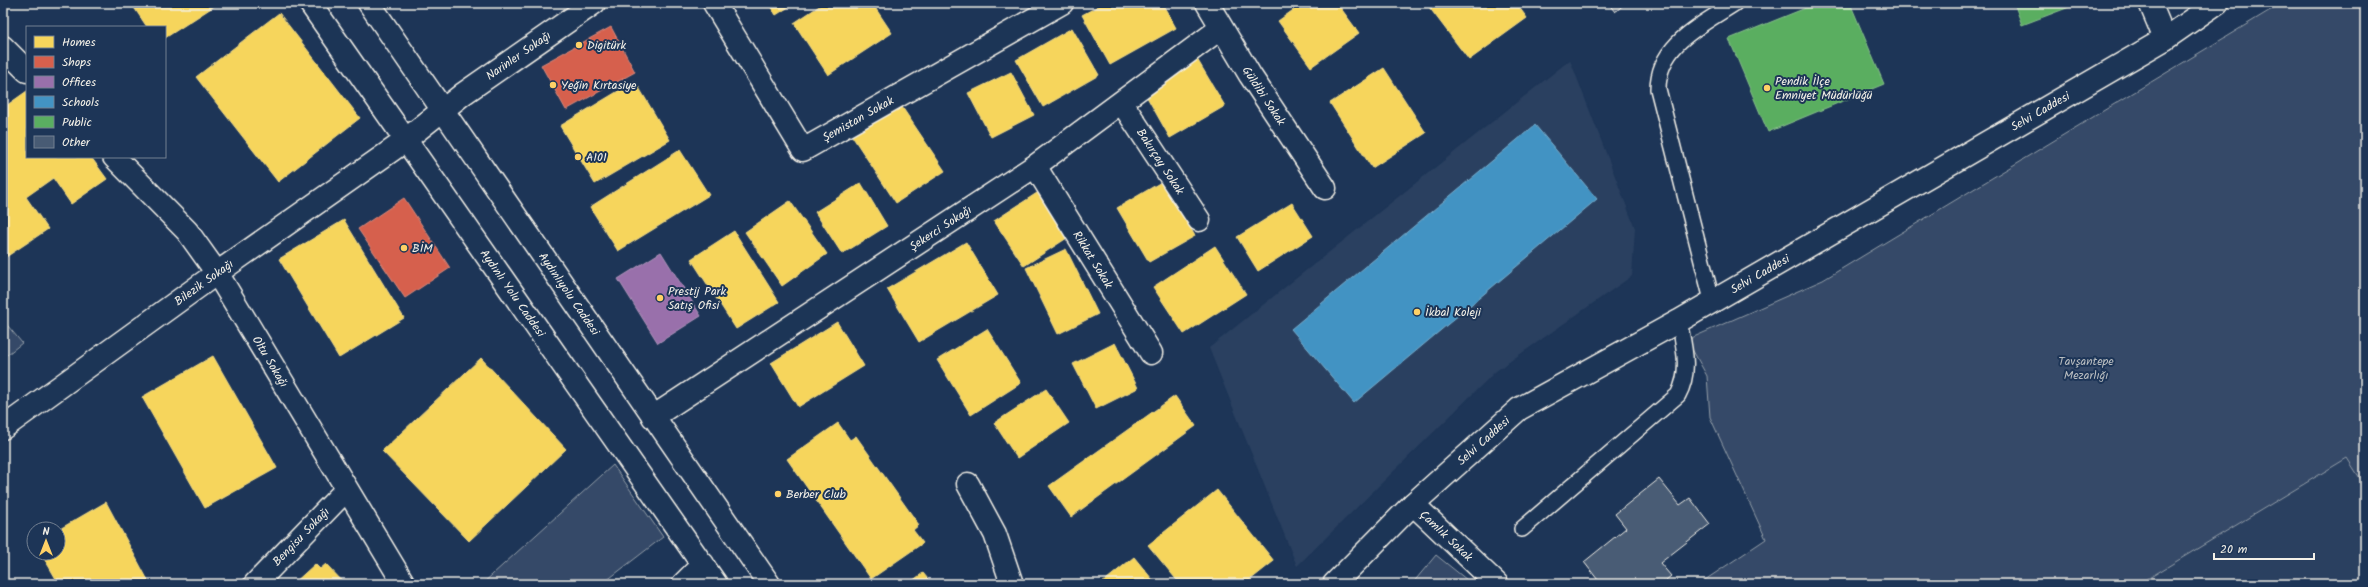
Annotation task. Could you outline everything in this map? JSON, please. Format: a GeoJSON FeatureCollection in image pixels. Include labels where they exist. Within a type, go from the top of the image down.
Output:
{"type":"FeatureCollection","features":[{"type":"Feature","properties":{"kind":"street","name":"Aydınlı Yolu Caddesi"},"geometry":{"type":"LineString","coordinates":[[310,3],[716,584]]}},
{"type":"Feature","properties":{"kind":"street","name":"Aydınlıyolu Caddesi"},"geometry":{"type":"LineString","coordinates":[[370,3],[444,108],[653,417],[769,584]]}},
{"type":"Feature","properties":{"kind":"street","name":"Narinler Sokağı"},"geometry":{"type":"LineString","coordinates":[[407,140],[444,108],[594,3]]}},
{"type":"Feature","properties":{"kind":"street","name":"Şemistan Sokak"},"geometry":{"type":"LineString","coordinates":[[714,3],[803,150],[1062,3]]}},
{"type":"Feature","properties":{"kind":"street","name":"Güldibi Sokak"},"geometry":{"type":"LineString","coordinates":[[1207,3],[1221,28],[1324,188]]}},
{"type":"Feature","properties":{"kind":"street"},"geometry":{"type":"LineString","coordinates":[[2150,3],[2165,39]]}},
{"type":"Feature","properties":{"kind":"street","name":"Selvi Caddesi"},"geometry":{"type":"LineString","coordinates":[[1334,584],[1413,504],[1518,409],[1679,320],[2165,39],[2217,3]]}},
{"type":"Feature","properties":{"kind":"street","name":"Şekerci Sokağı"},"geometry":{"type":"LineString","coordinates":[[653,417],[1035,166],[1221,28]]}},
{"type":"Feature","properties":{"kind":"street"},"geometry":{"type":"LineString","coordinates":[[4,49],[26,70]]}},
{"type":"Feature","properties":{"kind":"street","name":"Bakırçay Sokak"},"geometry":{"type":"LineString","coordinates":[[1122,102],[1199,220]]}},
{"type":"Feature","properties":{"kind":"street","name":"Bilezik Sokağı"},"geometry":{"type":"LineString","coordinates":[[3,428],[217,273],[407,140]]}},
{"type":"Feature","properties":{"kind":"street","name":"Oltu Sokağı"},"geometry":{"type":"LineString","coordinates":[[115,158],[187,231],[217,273],[346,490],[404,584]]}},
{"type":"Feature","properties":{"kind":"street","name":"Rikkat Sokak"},"geometry":{"type":"LineString","coordinates":[[1035,166],[1151,353]]}},
{"type":"Feature","properties":{"kind":"street"},"geometry":{"type":"LineString","coordinates":[[968,484],[995,534],[1012,584]]}},
{"type":"Feature","properties":{"kind":"street","name":"Bengisu Sokağı"},"geometry":{"type":"LineString","coordinates":[[255,584],[346,490]]}},
{"type":"Feature","properties":{"kind":"street","name":"Çamlık Sokak"},"geometry":{"type":"LineString","coordinates":[[1413,504],[1496,584]]}},
{"type":"Feature","properties":{"kind":"street"},"geometry":{"type":"LineString","coordinates":[[683,584],[703,564]]}},
{"type":"Feature","properties":{"kind":"lane"},"geometry":{"type":"LineString","coordinates":[[1712,300],[1658,89],[1658,79],[1666,56],[1675,44],[1735,3]]}},
{"type":"Feature","properties":{"kind":"lane"},"geometry":{"type":"LineString","coordinates":[[1522,528],[1678,395],[1684,385],[1686,367],[1679,320]]}},
{"type":"Feature","properties":{"kind":"shaded area","name":"İkbal Koleji"},"geometry":{"type":"Polygon","coordinates":[[[1570,60],[1635,228],[1632,276],[1496,371],[1297,566],[1209,348],[1570,60]]]}},
{"type":"Feature","properties":{"kind":"shaded area"},"geometry":{"type":"Polygon","coordinates":[[[2347,458],[2365,486],[2365,584],[2139,584],[2347,458]]]}},
{"type":"Feature","properties":{"kind":"green space","name":"Tavşantepe Mezarlığı"},"geometry":{"type":"Polygon","coordinates":[[[2282,3],[2365,3],[2365,486],[2347,458],[2139,584],[1699,584],[1766,539],[1710,417],[1707,376],[1687,340],[1823,280],[2282,3]]]}},
{"type":"Feature","properties":{"kind":"green space"},"geometry":{"type":"Polygon","coordinates":[[[3,320],[22,343],[3,358],[3,320]]]}},
{"type":"Feature","properties":{"kind":"green space"},"geometry":{"type":"Polygon","coordinates":[[[613,465],[663,537],[606,581],[607,584],[482,584],[613,465]]]}},
{"type":"Feature","properties":{"kind":"green space"},"geometry":{"type":"Polygon","coordinates":[[[1436,555],[1472,584],[1412,584],[1436,555]]]}},
{"type":"Feature","properties":{"kind":"building: Homes"},"geometry":{"type":"Polygon","coordinates":[[[131,3],[219,3],[166,37],[166,26],[146,26],[131,3]]]}},
{"type":"Feature","properties":{"kind":"building: Homes"},"geometry":{"type":"Polygon","coordinates":[[[768,3],[795,3],[776,15],[768,3]]]}},
{"type":"Feature","properties":{"kind":"building: Homes"},"geometry":{"type":"Polygon","coordinates":[[[824,3],[872,3],[892,33],[828,75],[794,23],[824,3]]]}},
{"type":"Feature","properties":{"kind":"building: Homes"},"geometry":{"type":"Polygon","coordinates":[[[1104,3],[1162,3],[1176,28],[1110,65],[1082,15],[1104,3]]]}},
{"type":"Feature","properties":{"kind":"building: Homes"},"geometry":{"type":"Polygon","coordinates":[[[1303,3],[1337,3],[1359,33],[1311,67],[1278,21],[1303,3]]]}},
{"type":"Feature","properties":{"kind":"building: Homes"},"geometry":{"type":"Polygon","coordinates":[[[1426,3],[1516,3],[1527,18],[1469,60],[1426,3]]]}},
{"type":"Feature","properties":{"kind":"building: Homes"},"geometry":{"type":"Polygon","coordinates":[[[279,13],[360,118],[278,182],[196,77],[279,13]]]}},
{"type":"Feature","properties":{"kind":"building: Homes"},"geometry":{"type":"Polygon","coordinates":[[[1072,28],[1099,75],[1043,107],[1016,60],[1072,28]]]}},
{"type":"Feature","properties":{"kind":"building: Homes"},"geometry":{"type":"Polygon","coordinates":[[[1197,59],[1225,106],[1170,138],[1143,90],[1197,59]]]}},
{"type":"Feature","properties":{"kind":"building: Homes"},"geometry":{"type":"Polygon","coordinates":[[[1384,68],[1426,133],[1372,168],[1330,103],[1384,68]]]}},
{"type":"Feature","properties":{"kind":"building: Homes"},"geometry":{"type":"Polygon","coordinates":[[[1011,72],[1034,115],[991,137],[968,93],[1011,72]]]}},
{"type":"Feature","properties":{"kind":"building: Homes"},"geometry":{"type":"Polygon","coordinates":[[[635,81],[670,140],[595,184],[560,126],[635,81]]]}},
{"type":"Feature","properties":{"kind":"building: Homes"},"geometry":{"type":"Polygon","coordinates":[[[26,92],[26,158],[92,158],[107,179],[71,204],[53,178],[26,197],[48,229],[6,257],[3,254],[3,108],[26,92]]]}},
{"type":"Feature","properties":{"kind":"building: Homes"},"geometry":{"type":"Polygon","coordinates":[[[900,104],[945,171],[896,203],[852,136],[900,104]]]}},
{"type":"Feature","properties":{"kind":"building: Homes"},"geometry":{"type":"Polygon","coordinates":[[[680,150],[709,195],[618,251],[590,207],[680,150]]]}},
{"type":"Feature","properties":{"kind":"building: Homes"},"geometry":{"type":"Polygon","coordinates":[[[1163,181],[1195,236],[1149,262],[1117,208],[1163,181]]]}},
{"type":"Feature","properties":{"kind":"building: Homes"},"geometry":{"type":"Polygon","coordinates":[[[861,183],[887,226],[842,254],[815,212],[861,183]]]}},
{"type":"Feature","properties":{"kind":"building: Homes"},"geometry":{"type":"Polygon","coordinates":[[[1037,193],[1067,238],[1024,266],[994,221],[1037,193]]]}},
{"type":"Feature","properties":{"kind":"building: Homes"},"geometry":{"type":"Polygon","coordinates":[[[790,201],[827,254],[782,286],[745,232],[790,201]]]}},
{"type":"Feature","properties":{"kind":"building: Homes"},"geometry":{"type":"Polygon","coordinates":[[[1292,203],[1313,236],[1258,271],[1237,237],[1292,203]]]}},
{"type":"Feature","properties":{"kind":"building: Homes"},"geometry":{"type":"Polygon","coordinates":[[[344,220],[404,318],[339,358],[279,259],[344,220]]]}},
{"type":"Feature","properties":{"kind":"building: Homes"},"geometry":{"type":"Polygon","coordinates":[[[734,231],[779,302],[736,329],[691,259],[734,231]]]}},
{"type":"Feature","properties":{"kind":"building: Homes"},"geometry":{"type":"Polygon","coordinates":[[[966,242],[998,295],[919,342],[887,289],[966,242]]]}},
{"type":"Feature","properties":{"kind":"building: Homes"},"geometry":{"type":"Polygon","coordinates":[[[1215,246],[1246,294],[1184,334],[1153,287],[1215,246]]]}},
{"type":"Feature","properties":{"kind":"building: Homes"},"geometry":{"type":"Polygon","coordinates":[[[1066,249],[1098,314],[1058,334],[1026,268],[1066,249]]]}},
{"type":"Feature","properties":{"kind":"building: Homes"},"geometry":{"type":"Polygon","coordinates":[[[837,322],[864,366],[798,407],[771,363],[837,322]]]}},
{"type":"Feature","properties":{"kind":"building: Homes"},"geometry":{"type":"Polygon","coordinates":[[[987,329],[1021,383],[971,415],[937,360],[987,329]]]}},
{"type":"Feature","properties":{"kind":"building: Homes"},"geometry":{"type":"Polygon","coordinates":[[[1115,343],[1138,388],[1096,409],[1073,364],[1115,343]]]}},
{"type":"Feature","properties":{"kind":"building: Homes"},"geometry":{"type":"Polygon","coordinates":[[[213,356],[277,468],[205,508],[142,397],[213,356]]]}},
{"type":"Feature","properties":{"kind":"building: Homes"},"geometry":{"type":"Polygon","coordinates":[[[481,358],[566,449],[469,541],[382,451],[481,358]]]}},
{"type":"Feature","properties":{"kind":"building: Homes"},"geometry":{"type":"Polygon","coordinates":[[[1046,389],[1069,423],[1017,458],[994,423],[1046,389]]]}},
{"type":"Feature","properties":{"kind":"building: Homes"},"geometry":{"type":"Polygon","coordinates":[[[1175,396],[1196,426],[1071,517],[1049,486],[1175,396]]]}},
{"type":"Feature","properties":{"kind":"building: Homes"},"geometry":{"type":"Polygon","coordinates":[[[838,423],[850,440],[856,436],[919,525],[913,530],[923,543],[871,579],[787,459],[838,423]]]}},
{"type":"Feature","properties":{"kind":"building: Homes"},"geometry":{"type":"Polygon","coordinates":[[[1217,490],[1274,561],[1245,584],[1180,584],[1148,545],[1217,490]]]}},
{"type":"Feature","properties":{"kind":"building: Homes"},"geometry":{"type":"Polygon","coordinates":[[[106,502],[150,584],[59,584],[46,561],[66,561],[66,525],[106,502]]]}},
{"type":"Feature","properties":{"kind":"building: Homes"},"geometry":{"type":"Polygon","coordinates":[[[1134,557],[1156,584],[1101,584],[1134,557]]]}},
{"type":"Feature","properties":{"kind":"building: Homes"},"geometry":{"type":"Polygon","coordinates":[[[315,564],[320,569],[326,564],[345,584],[293,584],[315,564]]]}},
{"type":"Feature","properties":{"kind":"building: Homes"},"geometry":{"type":"Polygon","coordinates":[[[923,573],[932,584],[908,584],[923,573]]]}},
{"type":"Feature","properties":{"kind":"building: Shops"},"geometry":{"type":"Polygon","coordinates":[[[611,27],[635,72],[566,110],[541,65],[611,27]]]}},
{"type":"Feature","properties":{"kind":"building: Shops"},"geometry":{"type":"Polygon","coordinates":[[[404,198],[450,268],[405,298],[358,229],[404,198]]]}},
{"type":"Feature","properties":{"kind":"building: Offices","name":"Prestij Park Satış Ofisi"},"geometry":{"type":"Polygon","coordinates":[[[661,252],[701,316],[658,343],[618,279],[661,252]]]}},
{"type":"Feature","properties":{"kind":"building: Schools"},"geometry":{"type":"Polygon","coordinates":[[[1535,125],[1597,199],[1354,403],[1291,329],[1535,125]]]}},
{"type":"Feature","properties":{"kind":"building: Public"},"geometry":{"type":"Polygon","coordinates":[[[1818,3],[1850,3],[1884,84],[1768,132],[1729,39],[1818,3]]]}},
{"type":"Feature","properties":{"kind":"building: Public"},"geometry":{"type":"Polygon","coordinates":[[[2014,3],[2080,3],[2022,25],[2014,3]]]}},
{"type":"Feature","properties":{"kind":"building: Other"},"geometry":{"type":"Polygon","coordinates":[[[1608,3],[1626,3],[1615,12],[1608,3]]]}},
{"type":"Feature","properties":{"kind":"building: Other"},"geometry":{"type":"Polygon","coordinates":[[[1659,479],[1680,505],[1690,498],[1710,524],[1660,563],[1671,576],[1661,584],[1601,584],[1584,562],[1626,528],[1615,514],[1659,479]]]}},
{"type":"Feature","properties":{"kind":"place","name":"Digitürk"},"geometry":{"type":"Point","coordinates":[579,45]}},
{"type":"Feature","properties":{"kind":"place","name":"Yeğin Kırtasiye"},"geometry":{"type":"Point","coordinates":[553,85]}},
{"type":"Feature","properties":{"kind":"place","name":"Pendik İlçe Emniyet Müdürlüğü"},"geometry":{"type":"Point","coordinates":[1767,88]}},
{"type":"Feature","properties":{"kind":"place","name":"A101"},"geometry":{"type":"Point","coordinates":[578,157]}},
{"type":"Feature","properties":{"kind":"place","name":"BİM"},"geometry":{"type":"Point","coordinates":[404,248]}},
{"type":"Feature","properties":{"kind":"place","name":"Prestij Park Satış Ofisi"},"geometry":{"type":"Point","coordinates":[660,298]}},
{"type":"Feature","properties":{"kind":"place","name":"İkbal Koleji"},"geometry":{"type":"Point","coordinates":[1417,312]}},
{"type":"Feature","properties":{"kind":"place","name":"Berber Club"},"geometry":{"type":"Point","coordinates":[778,494]}}]}
